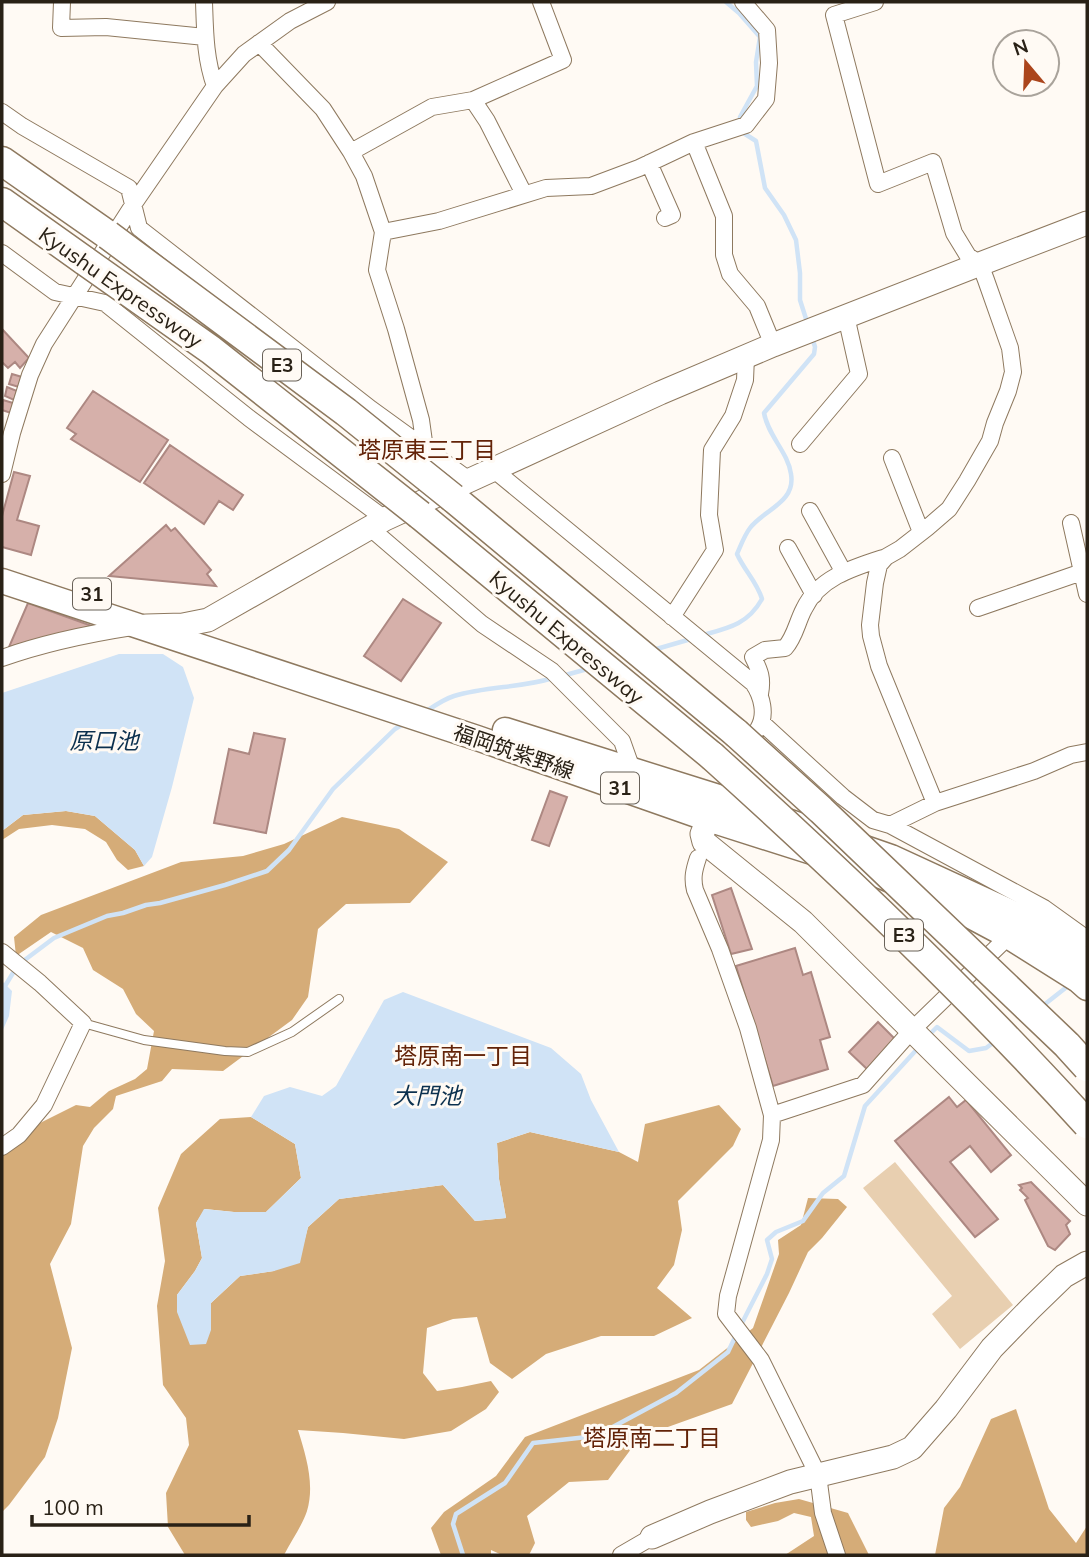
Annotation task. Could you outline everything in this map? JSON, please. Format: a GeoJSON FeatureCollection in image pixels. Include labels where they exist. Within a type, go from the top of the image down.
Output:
{"type":"FeatureCollection","features":[{"type":"Feature","properties":{"kind":"highway","name":"Kyushu Expressway"},"geometry":{"type":"LineString","coordinates":[[2,161],[108,235],[346,412],[461,489],[752,729],[851,838],[1087,1067]]}},
{"type":"Feature","properties":{"kind":"highway","name":"Kyushu Expressway"},"geometry":{"type":"LineString","coordinates":[[2,202],[211,350],[420,515],[712,756],[800,835],[936,966],[1087,1124]]}},
{"type":"Feature","properties":{"kind":"main road","name":"福岡筑紫野線"},"geometry":{"type":"LineString","coordinates":[[2,563],[632,772],[948,904],[1008,936],[1087,988]]}},
{"type":"Feature","properties":{"kind":"main road","name":"福岡筑紫野線"},"geometry":{"type":"LineString","coordinates":[[2,580],[477,738],[891,857],[1036,914],[1087,962]]}},
{"type":"Feature","properties":{"kind":"street"},"geometry":{"type":"LineString","coordinates":[[62,2],[61,28],[106,27],[205,37]]}},
{"type":"Feature","properties":{"kind":"street"},"geometry":{"type":"LineString","coordinates":[[204,2],[205,37],[210,73],[215,86]]}},
{"type":"Feature","properties":{"kind":"street"},"geometry":{"type":"LineString","coordinates":[[2,474],[30,375],[44,344],[132,205],[215,86],[243,54],[290,22],[327,2]]}},
{"type":"Feature","properties":{"kind":"street"},"geometry":{"type":"LineString","coordinates":[[351,152],[432,107],[473,100],[563,60],[541,2]]}},
{"type":"Feature","properties":{"kind":"street"},"geometry":{"type":"LineString","coordinates":[[383,232],[439,220],[545,188],[591,186],[694,142],[746,125],[766,99],[769,64],[766,30],[743,2]]}},
{"type":"Feature","properties":{"kind":"street"},"geometry":{"type":"LineString","coordinates":[[760,694],[760,671],[752,657],[765,650],[785,648],[791,641],[806,604],[822,585],[843,572],[900,549],[949,509],[990,441],[1013,372],[1010,348],[979,264],[968,256],[954,233],[933,162],[878,184],[834,15],[875,2]]}},
{"type":"Feature","properties":{"kind":"street"},"geometry":{"type":"LineString","coordinates":[[259,43],[323,109],[364,176],[383,232],[377,270],[421,420],[425,449]]}},
{"type":"Feature","properties":{"kind":"street"},"geometry":{"type":"LineString","coordinates":[[473,100],[487,121],[524,194]]}},
{"type":"Feature","properties":{"kind":"street"},"geometry":{"type":"LineString","coordinates":[[2,112],[129,188],[139,228],[425,449],[461,489]]}},
{"type":"Feature","properties":{"kind":"street"},"geometry":{"type":"LineString","coordinates":[[694,142],[724,216],[724,255],[730,274],[757,306],[773,345]]}},
{"type":"Feature","properties":{"kind":"street"},"geometry":{"type":"LineString","coordinates":[[649,163],[672,215],[665,219]]}},
{"type":"Feature","properties":{"kind":"street"},"geometry":{"type":"LineString","coordinates":[[2,658],[92,633],[136,626],[183,625],[208,620],[377,523],[461,489],[493,469],[660,393],[773,345],[1087,223]]}},
{"type":"Feature","properties":{"kind":"street"},"geometry":{"type":"LineString","coordinates":[[2,253],[55,292],[105,303],[377,523],[482,624],[552,671],[622,741],[632,772]]}},
{"type":"Feature","properties":{"kind":"street"},"geometry":{"type":"LineString","coordinates":[[800,444],[859,374],[846,316]]}},
{"type":"Feature","properties":{"kind":"street"},"geometry":{"type":"LineString","coordinates":[[672,617],[715,550],[709,515],[712,450],[733,416],[746,380],[746,357]]}},
{"type":"Feature","properties":{"kind":"street"},"geometry":{"type":"LineString","coordinates":[[892,458],[921,532]]}},
{"type":"Feature","properties":{"kind":"street"},"geometry":{"type":"LineString","coordinates":[[493,469],[753,683],[762,703],[752,729],[873,820],[890,825],[1036,914],[1087,939]]}},
{"type":"Feature","properties":{"kind":"street"},"geometry":{"type":"LineString","coordinates":[[810,510],[843,572]]}},
{"type":"Feature","properties":{"kind":"street"},"geometry":{"type":"LineString","coordinates":[[1071,523],[1087,593]]}},
{"type":"Feature","properties":{"kind":"street"},"geometry":{"type":"LineString","coordinates":[[788,548],[814,595]]}},
{"type":"Feature","properties":{"kind":"street"},"geometry":{"type":"LineString","coordinates":[[886,556],[879,565],[875,583],[871,636],[879,666],[935,803]]}},
{"type":"Feature","properties":{"kind":"street"},"geometry":{"type":"LineString","coordinates":[[978,608],[1082,572]]}},
{"type":"Feature","properties":{"kind":"street"},"geometry":{"type":"LineString","coordinates":[[890,825],[935,803],[1034,771],[1071,755],[1086,758]]}},
{"type":"Feature","properties":{"kind":"street"},"geometry":{"type":"LineString","coordinates":[[713,808],[702,834],[704,842],[803,922],[1087,1204]]}},
{"type":"Feature","properties":{"kind":"street"},"geometry":{"type":"LineString","coordinates":[[698,858],[693,872],[695,890],[720,948],[748,1028],[772,1115],[771,1140],[728,1296],[726,1314],[761,1360],[818,1475],[823,1513],[837,1555]]}},
{"type":"Feature","properties":{"kind":"street"},"geometry":{"type":"LineString","coordinates":[[772,1115],[863,1085],[912,1030],[1008,936],[1036,914]]}},
{"type":"Feature","properties":{"kind":"street"},"geometry":{"type":"LineString","coordinates":[[2,952],[83,1023],[44,1105],[19,1136],[2,1147]]}},
{"type":"Feature","properties":{"kind":"street"},"geometry":{"type":"LineString","coordinates":[[621,1555],[652,1536],[790,1482],[892,1457],[912,1448],[927,1433],[992,1348],[1064,1276],[1087,1263]]}},
{"type":"Feature","properties":{"kind":"lane"},"geometry":{"type":"LineString","coordinates":[[83,1023],[144,1040],[248,1052],[292,1032],[339,999]]}},
{"type":"Feature","properties":{"kind":"shaded area"},"geometry":{"type":"Polygon","coordinates":[[[66,811],[95,816],[135,850],[144,866],[128,870],[117,860],[106,842],[85,829],[52,825],[19,829],[2,840],[2,831],[23,815],[66,811]]]}},
{"type":"Feature","properties":{"kind":"shaded area"},"geometry":{"type":"Polygon","coordinates":[[[342,817],[399,829],[448,862],[410,903],[346,904],[318,929],[308,997],[292,1020],[223,1071],[172,1069],[162,1081],[116,1096],[113,1109],[94,1128],[83,1146],[71,1224],[50,1264],[72,1348],[58,1418],[45,1457],[2,1512],[2,1142],[76,1105],[90,1107],[109,1091],[135,1079],[147,1069],[154,1031],[136,1014],[123,989],[93,970],[83,948],[51,932],[16,956],[14,937],[41,915],[181,862],[243,856],[284,844],[342,817]]]}},
{"type":"Feature","properties":{"kind":"shaded area"},"geometry":{"type":"Polygon","coordinates":[[[719,1105],[741,1129],[733,1146],[678,1201],[682,1230],[674,1265],[657,1288],[692,1318],[654,1336],[601,1336],[546,1354],[512,1379],[490,1363],[477,1317],[453,1319],[427,1328],[423,1373],[437,1391],[491,1381],[499,1392],[486,1409],[451,1431],[404,1439],[298,1430],[308,1470],[309,1501],[302,1522],[284,1555],[185,1555],[168,1527],[166,1493],[189,1445],[186,1418],[163,1385],[157,1306],[165,1261],[158,1208],[181,1154],[220,1119],[251,1117],[295,1144],[301,1178],[266,1212],[205,1209],[196,1223],[202,1258],[177,1295],[211,1330],[211,1303],[240,1276],[274,1271],[304,1242],[308,1227],[339,1199],[443,1185],[475,1221],[506,1218],[499,1179],[497,1143],[530,1132],[619,1152],[638,1162],[645,1124],[719,1105]]]}},
{"type":"Feature","properties":{"kind":"shaded area"},"geometry":{"type":"Polygon","coordinates":[[[895,1162],[1013,1305],[960,1349],[932,1314],[952,1296],[863,1188],[895,1162]]]}},
{"type":"Feature","properties":{"kind":"shaded area"},"geometry":{"type":"Polygon","coordinates":[[[808,1198],[838,1199],[847,1207],[808,1252],[732,1404],[640,1437],[608,1480],[569,1482],[527,1516],[535,1543],[529,1555],[502,1555],[491,1550],[491,1555],[441,1555],[431,1528],[444,1512],[496,1476],[525,1437],[699,1370],[753,1328],[779,1254],[778,1240],[801,1225],[808,1198]]]}},
{"type":"Feature","properties":{"kind":"shaded area"},"geometry":{"type":"Polygon","coordinates":[[[1016,1409],[1049,1509],[1076,1543],[1087,1526],[1087,1555],[935,1555],[944,1508],[960,1487],[991,1419],[1016,1409]]]}},
{"type":"Feature","properties":{"kind":"shaded area"},"geometry":{"type":"Polygon","coordinates":[[[799,1499],[848,1513],[869,1555],[785,1555],[814,1536],[811,1517],[794,1513],[778,1521],[751,1527],[746,1520],[746,1512],[799,1499]]]}},
{"type":"Feature","properties":{"kind":"water","name":"原口池"},"geometry":{"type":"Polygon","coordinates":[[[119,654],[163,654],[183,667],[194,698],[152,857],[144,866],[135,850],[95,816],[66,811],[23,815],[2,831],[2,693],[119,654]]]}},
{"type":"Feature","properties":{"kind":"water"},"geometry":{"type":"Polygon","coordinates":[[[2,981],[12,991],[9,1016],[2,1032],[2,981]]]}},
{"type":"Feature","properties":{"kind":"water","name":"大門池"},"geometry":{"type":"Polygon","coordinates":[[[403,992],[551,1048],[581,1074],[591,1100],[619,1152],[530,1132],[497,1143],[499,1179],[506,1218],[475,1221],[443,1185],[339,1199],[308,1227],[300,1263],[274,1271],[240,1276],[211,1303],[211,1330],[206,1344],[190,1345],[177,1312],[177,1295],[202,1258],[196,1223],[204,1209],[266,1212],[301,1178],[295,1144],[251,1117],[264,1096],[290,1087],[322,1096],[336,1086],[384,1000],[403,992]]]}},
{"type":"Feature","properties":{"kind":"building"},"geometry":{"type":"Polygon","coordinates":[[[2,329],[29,358],[20,368],[15,362],[8,368],[2,362],[2,329]]]}},
{"type":"Feature","properties":{"kind":"building"},"geometry":{"type":"Polygon","coordinates":[[[12,374],[22,377],[19,387],[9,384],[12,374]]]}},
{"type":"Feature","properties":{"kind":"building"},"geometry":{"type":"Polygon","coordinates":[[[7,387],[17,391],[14,400],[5,396],[7,387]]]}},
{"type":"Feature","properties":{"kind":"building"},"geometry":{"type":"Polygon","coordinates":[[[93,391],[168,440],[140,482],[71,439],[76,434],[67,428],[93,391]]]}},
{"type":"Feature","properties":{"kind":"building"},"geometry":{"type":"Polygon","coordinates":[[[3,400],[13,403],[11,413],[2,410],[3,400]]]}},
{"type":"Feature","properties":{"kind":"building"},"geometry":{"type":"Polygon","coordinates":[[[170,445],[243,495],[233,510],[219,501],[204,524],[144,483],[170,445]]]}},
{"type":"Feature","properties":{"kind":"building"},"geometry":{"type":"Polygon","coordinates":[[[14,472],[30,476],[17,520],[39,526],[31,555],[2,547],[2,516],[14,472]]]}},
{"type":"Feature","properties":{"kind":"building"},"geometry":{"type":"Polygon","coordinates":[[[166,525],[171,531],[175,528],[211,570],[207,574],[216,586],[109,576],[166,525]]]}},
{"type":"Feature","properties":{"kind":"building"},"geometry":{"type":"Polygon","coordinates":[[[403,599],[441,623],[401,681],[364,656],[403,599]]]}},
{"type":"Feature","properties":{"kind":"building"},"geometry":{"type":"Polygon","coordinates":[[[28,603],[92,626],[9,647],[28,603]]]}},
{"type":"Feature","properties":{"kind":"building"},"geometry":{"type":"Polygon","coordinates":[[[254,733],[285,739],[266,833],[214,823],[229,749],[249,754],[254,733]]]}},
{"type":"Feature","properties":{"kind":"building"},"geometry":{"type":"Polygon","coordinates":[[[550,791],[567,797],[549,846],[532,840],[550,791]]]}},
{"type":"Feature","properties":{"kind":"building"},"geometry":{"type":"Polygon","coordinates":[[[731,888],[752,949],[731,954],[712,895],[731,888]]]}},
{"type":"Feature","properties":{"kind":"building"},"geometry":{"type":"Polygon","coordinates":[[[795,948],[803,975],[811,972],[830,1037],[820,1040],[828,1069],[773,1086],[736,966],[795,948]]]}},
{"type":"Feature","properties":{"kind":"building"},"geometry":{"type":"Polygon","coordinates":[[[878,1022],[896,1040],[867,1069],[849,1052],[878,1022]]]}},
{"type":"Feature","properties":{"kind":"building"},"geometry":{"type":"Polygon","coordinates":[[[949,1097],[957,1107],[966,1100],[1011,1155],[991,1172],[970,1146],[950,1162],[998,1219],[975,1237],[895,1141],[949,1097]]]}},
{"type":"Feature","properties":{"kind":"building"},"geometry":{"type":"Polygon","coordinates":[[[1031,1182],[1070,1221],[1066,1225],[1070,1234],[1055,1250],[1048,1246],[1025,1200],[1028,1198],[1020,1190],[1022,1188],[1019,1185],[1031,1182]]]}},
{"type":"Feature","properties":{"kind":"waterway"},"geometry":{"type":"LineString","coordinates":[[726,2],[760,37],[756,62],[757,86],[740,117],[741,122]]}},
{"type":"Feature","properties":{"kind":"waterway"},"geometry":{"type":"LineString","coordinates":[[744,130],[745,134],[756,141],[765,188],[784,215],[796,240],[800,300],[808,325]]}},
{"type":"Feature","properties":{"kind":"waterway"},"geometry":{"type":"LineString","coordinates":[[703,635],[744,620],[762,599],[737,554],[750,528],[789,492],[789,466],[769,429],[764,413],[814,354],[812,337]]}},
{"type":"Feature","properties":{"kind":"waterway"},"geometry":{"type":"LineString","coordinates":[[653,650],[691,639]]}},
{"type":"Feature","properties":{"kind":"waterway"},"geometry":{"type":"LineString","coordinates":[[562,676],[591,668]]}},
{"type":"Feature","properties":{"kind":"waterway"},"geometry":{"type":"LineString","coordinates":[[425,712],[454,696],[553,678]]}},
{"type":"Feature","properties":{"kind":"waterway"},"geometry":{"type":"LineString","coordinates":[[22,962],[54,938],[107,916],[225,885],[267,871],[289,850],[333,789],[395,729],[405,723]]}},
{"type":"Feature","properties":{"kind":"waterway"},"geometry":{"type":"LineString","coordinates":[[2,991],[16,968]]}},
{"type":"Feature","properties":{"kind":"waterway"},"geometry":{"type":"LineString","coordinates":[[1040,1008],[1068,986]]}},
{"type":"Feature","properties":{"kind":"waterway"},"geometry":{"type":"LineString","coordinates":[[929,1035],[937,1027],[969,1051],[986,1048],[997,1040]]}},
{"type":"Feature","properties":{"kind":"waterway"},"geometry":{"type":"LineString","coordinates":[[741,1325],[772,1259],[767,1240],[776,1232],[803,1221],[823,1193],[844,1176],[865,1106],[919,1047]]}},
{"type":"Feature","properties":{"kind":"waterway"},"geometry":{"type":"LineString","coordinates":[[463,1555],[453,1524],[456,1514],[505,1483],[533,1443],[596,1436],[676,1393],[728,1352],[737,1333]]}},
{"type":"Feature","properties":{"kind":"district","name":"塔原東三丁目"},"geometry":{"type":"Point","coordinates":[427,449]}},
{"type":"Feature","properties":{"kind":"district","name":"塔原南一丁目"},"geometry":{"type":"Point","coordinates":[463,1055]}},
{"type":"Feature","properties":{"kind":"district","name":"塔原南二丁目"},"geometry":{"type":"Point","coordinates":[652,1437]}}]}
